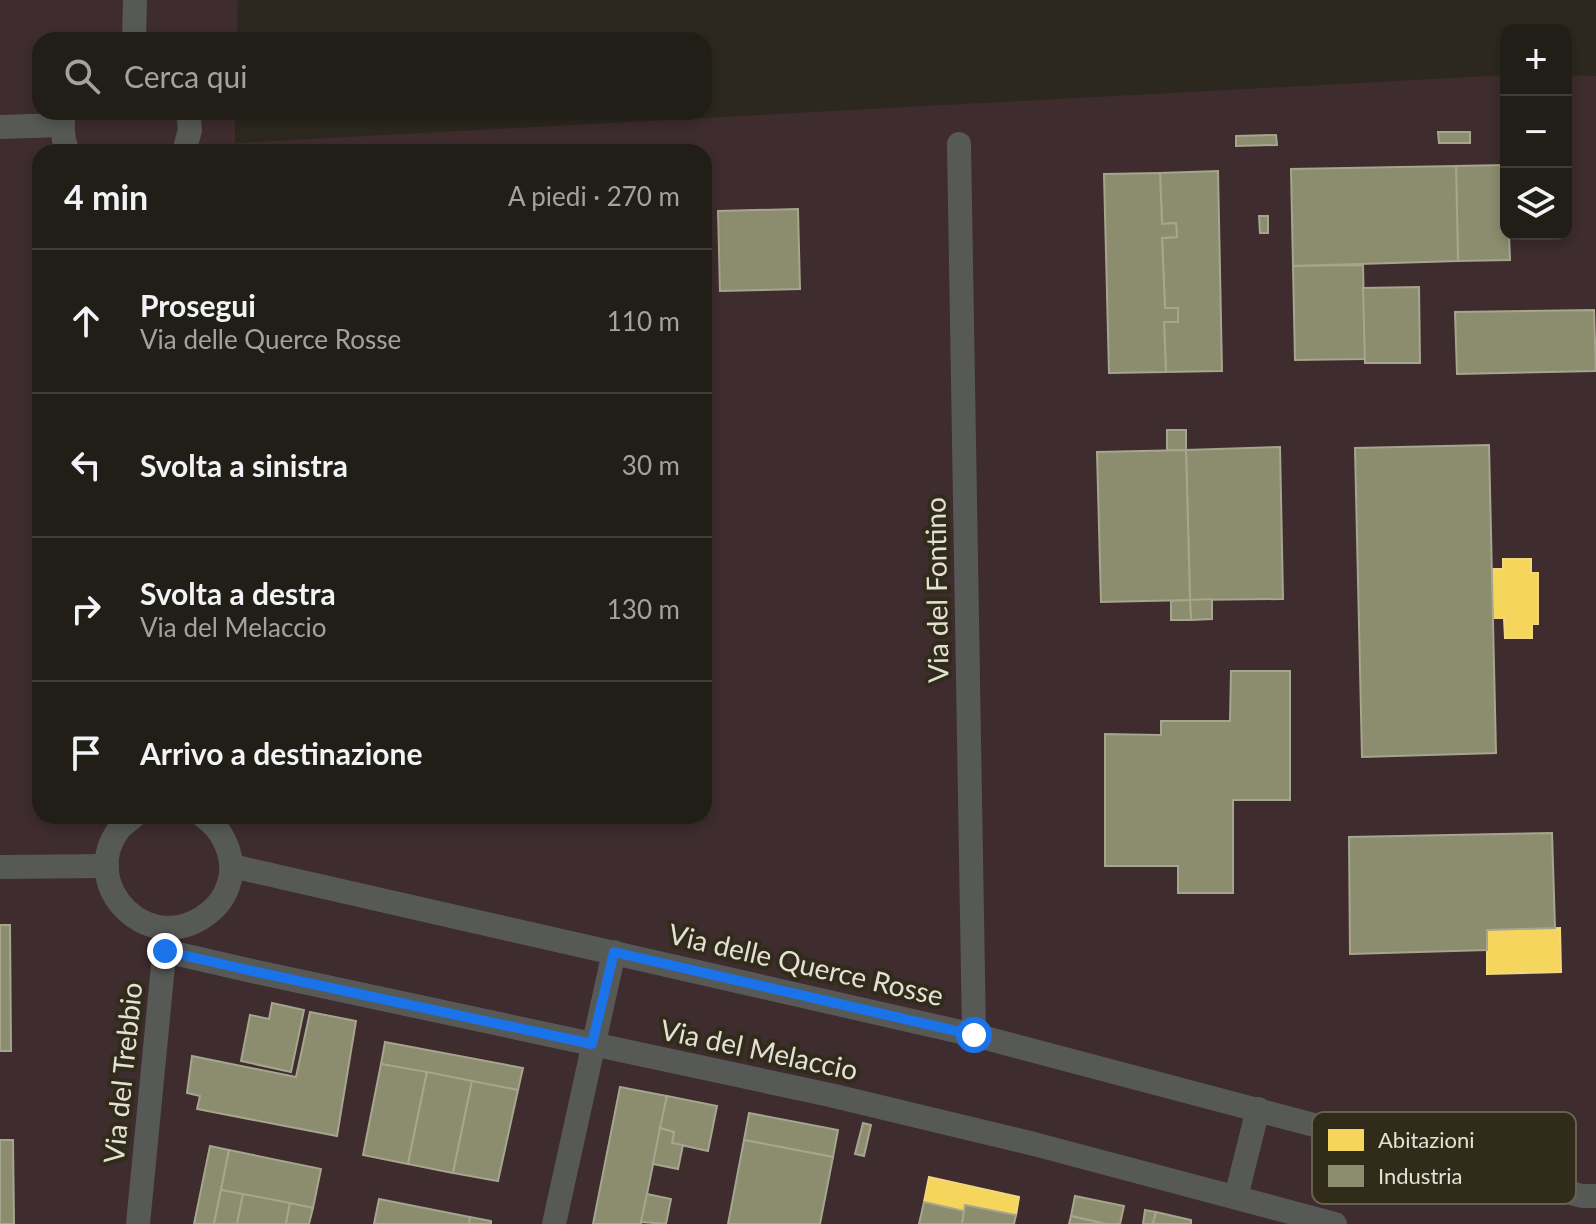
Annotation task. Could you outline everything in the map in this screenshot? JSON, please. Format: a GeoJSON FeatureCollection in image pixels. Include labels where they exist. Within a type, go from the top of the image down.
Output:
{"type":"FeatureCollection","features":[{"type":"Feature","properties":{"kind":"street"},"geometry":{"type":"LineString","coordinates":[[134,32],[135,0]]}},
{"type":"Feature","properties":{"kind":"street"},"geometry":{"type":"LineString","coordinates":[[0,127],[55,120]]}},
{"type":"Feature","properties":{"kind":"street"},"geometry":{"type":"LineString","coordinates":[[63,120],[65,144]]}},
{"type":"Feature","properties":{"kind":"street"},"geometry":{"type":"LineString","coordinates":[[186,144],[189,120]]}},
{"type":"Feature","properties":{"kind":"street","name":"Via del Fontino"},"geometry":{"type":"LineString","coordinates":[[959,144],[974,1035]]}},
{"type":"Feature","properties":{"kind":"street"},"geometry":{"type":"LineString","coordinates":[[0,867],[107,866],[111,846],[125,824]]}},
{"type":"Feature","properties":{"kind":"street"},"geometry":{"type":"LineString","coordinates":[[166,940],[202,919],[216,907],[226,891],[232,866],[223,836],[213,824]]}},
{"type":"Feature","properties":{"kind":"street","name":"Via del Melaccio"},"geometry":{"type":"LineString","coordinates":[[107,866],[110,885],[118,902],[131,916],[166,940],[252,971],[830,1095],[1034,1144],[1335,1224]]}},
{"type":"Feature","properties":{"kind":"street","name":"Via delle Querce Rosse"},"geometry":{"type":"LineString","coordinates":[[232,866],[974,1035],[1312,1124]]}},
{"type":"Feature","properties":{"kind":"street","name":"Via del Trebbio"},"geometry":{"type":"LineString","coordinates":[[138,1224],[166,940]]}},
{"type":"Feature","properties":{"kind":"street"},"geometry":{"type":"LineString","coordinates":[[554,1224],[614,952]]}},
{"type":"Feature","properties":{"kind":"street"},"geometry":{"type":"LineString","coordinates":[[1236,1197],[1258,1109]]}},
{"type":"Feature","properties":{"kind":"shaded area"},"geometry":{"type":"Polygon","coordinates":[[[0,0],[238,0],[237,32],[32,32],[32,120],[235,120],[235,143],[712,120],[712,117],[1500,75],[1500,240],[1572,240],[1572,75],[1596,76],[1596,1224],[0,1224],[0,0]]]}},
{"type":"Feature","properties":{"kind":"building: Abitazioni"},"geometry":{"type":"Polygon","coordinates":[[[1503,559],[1531,559],[1531,573],[1538,573],[1538,624],[1532,624],[1532,638],[1505,638],[1504,618],[1493,618],[1492,569],[1503,569],[1503,559]]]}},
{"type":"Feature","properties":{"kind":"building: Abitazioni"},"geometry":{"type":"Polygon","coordinates":[[[1560,928],[1561,972],[1487,974],[1487,930],[1560,928]]]}},
{"type":"Feature","properties":{"kind":"building: Abitazioni"},"geometry":{"type":"Polygon","coordinates":[[[929,1177],[1019,1197],[1016,1215],[965,1205],[964,1211],[924,1202],[929,1177]]]}},
{"type":"Feature","properties":{"kind":"building: Industria"},"geometry":{"type":"Polygon","coordinates":[[[1438,132],[1470,132],[1470,143],[1439,143],[1438,132]]]}},
{"type":"Feature","properties":{"kind":"building: Industria"},"geometry":{"type":"Polygon","coordinates":[[[1276,135],[1277,145],[1236,146],[1236,136],[1276,135]]]}},
{"type":"Feature","properties":{"kind":"building: Industria"},"geometry":{"type":"Polygon","coordinates":[[[1500,165],[1500,240],[1509,240],[1510,260],[1458,261],[1456,166],[1500,165]]]}},
{"type":"Feature","properties":{"kind":"building: Industria"},"geometry":{"type":"Polygon","coordinates":[[[1456,166],[1458,261],[1293,266],[1291,169],[1456,166]]]}},
{"type":"Feature","properties":{"kind":"building: Industria"},"geometry":{"type":"Polygon","coordinates":[[[1218,171],[1222,371],[1166,372],[1164,322],[1178,322],[1178,308],[1165,308],[1162,238],[1177,237],[1176,223],[1162,224],[1160,173],[1218,171]]]}},
{"type":"Feature","properties":{"kind":"building: Industria"},"geometry":{"type":"Polygon","coordinates":[[[1160,173],[1162,224],[1176,223],[1177,237],[1162,238],[1165,308],[1178,308],[1178,322],[1164,322],[1166,372],[1109,373],[1104,174],[1160,173]]]}},
{"type":"Feature","properties":{"kind":"building: Industria"},"geometry":{"type":"Polygon","coordinates":[[[798,209],[800,289],[720,291],[718,211],[798,209]]]}},
{"type":"Feature","properties":{"kind":"building: Industria"},"geometry":{"type":"Polygon","coordinates":[[[1259,216],[1268,216],[1268,233],[1260,233],[1259,216]]]}},
{"type":"Feature","properties":{"kind":"building: Industria"},"geometry":{"type":"Polygon","coordinates":[[[1363,265],[1365,359],[1295,360],[1293,266],[1363,265]]]}},
{"type":"Feature","properties":{"kind":"building: Industria"},"geometry":{"type":"Polygon","coordinates":[[[1419,287],[1420,363],[1365,363],[1363,288],[1419,287]]]}},
{"type":"Feature","properties":{"kind":"building: Industria"},"geometry":{"type":"Polygon","coordinates":[[[1594,310],[1596,371],[1457,374],[1455,312],[1594,310]]]}},
{"type":"Feature","properties":{"kind":"building: Industria"},"geometry":{"type":"Polygon","coordinates":[[[1167,430],[1186,430],[1186,450],[1167,450],[1167,430]]]}},
{"type":"Feature","properties":{"kind":"building: Industria"},"geometry":{"type":"Polygon","coordinates":[[[1489,445],[1496,753],[1362,757],[1355,448],[1489,445]]]}},
{"type":"Feature","properties":{"kind":"building: Industria"},"geometry":{"type":"Polygon","coordinates":[[[1280,447],[1283,599],[1190,600],[1186,450],[1280,447]]]}},
{"type":"Feature","properties":{"kind":"building: Industria"},"geometry":{"type":"Polygon","coordinates":[[[1186,450],[1190,600],[1101,602],[1097,452],[1186,450]]]}},
{"type":"Feature","properties":{"kind":"building: Industria"},"geometry":{"type":"Polygon","coordinates":[[[1212,599],[1212,619],[1191,620],[1190,600],[1212,599]]]}},
{"type":"Feature","properties":{"kind":"building: Industria"},"geometry":{"type":"Polygon","coordinates":[[[1190,600],[1191,620],[1171,620],[1171,601],[1190,600]]]}},
{"type":"Feature","properties":{"kind":"building: Industria"},"geometry":{"type":"Polygon","coordinates":[[[1231,671],[1290,671],[1290,800],[1233,800],[1233,893],[1178,893],[1178,866],[1105,866],[1105,734],[1161,735],[1161,721],[1230,721],[1231,671]]]}},
{"type":"Feature","properties":{"kind":"building: Industria"},"geometry":{"type":"Polygon","coordinates":[[[1552,833],[1555,928],[1487,930],[1487,950],[1350,954],[1349,837],[1552,833]]]}},
{"type":"Feature","properties":{"kind":"building: Industria"},"geometry":{"type":"Polygon","coordinates":[[[0,925],[10,925],[11,1051],[0,1051],[0,925]]]}},
{"type":"Feature","properties":{"kind":"building: Industria"},"geometry":{"type":"Polygon","coordinates":[[[272,1003],[304,1010],[291,1072],[241,1061],[250,1015],[269,1019],[272,1003]]]}},
{"type":"Feature","properties":{"kind":"building: Industria"},"geometry":{"type":"Polygon","coordinates":[[[310,1012],[356,1021],[337,1136],[197,1109],[200,1096],[187,1093],[192,1056],[296,1077],[310,1012]]]}},
{"type":"Feature","properties":{"kind":"building: Industria"},"geometry":{"type":"Polygon","coordinates":[[[385,1042],[523,1068],[518,1090],[381,1064],[385,1042]]]}},
{"type":"Feature","properties":{"kind":"building: Industria"},"geometry":{"type":"Polygon","coordinates":[[[381,1064],[427,1072],[408,1164],[363,1155],[381,1064]]]}},
{"type":"Feature","properties":{"kind":"building: Industria"},"geometry":{"type":"Polygon","coordinates":[[[427,1072],[472,1081],[453,1173],[408,1164],[427,1072]]]}},
{"type":"Feature","properties":{"kind":"building: Industria"},"geometry":{"type":"Polygon","coordinates":[[[472,1081],[518,1090],[498,1181],[453,1173],[472,1081]]]}},
{"type":"Feature","properties":{"kind":"building: Industria"},"geometry":{"type":"Polygon","coordinates":[[[620,1087],[667,1096],[641,1224],[593,1224],[620,1087]]]}},
{"type":"Feature","properties":{"kind":"building: Industria"},"geometry":{"type":"Polygon","coordinates":[[[667,1096],[717,1106],[708,1151],[672,1143],[674,1132],[660,1128],[667,1096]]]}},
{"type":"Feature","properties":{"kind":"building: Industria"},"geometry":{"type":"Polygon","coordinates":[[[749,1113],[838,1130],[833,1157],[744,1140],[749,1113]]]}},
{"type":"Feature","properties":{"kind":"building: Industria"},"geometry":{"type":"Polygon","coordinates":[[[863,1123],[871,1125],[864,1156],[855,1154],[863,1123]]]}},
{"type":"Feature","properties":{"kind":"building: Industria"},"geometry":{"type":"Polygon","coordinates":[[[660,1128],[674,1132],[672,1143],[683,1145],[678,1169],[653,1164],[660,1128]]]}},
{"type":"Feature","properties":{"kind":"building: Industria"},"geometry":{"type":"Polygon","coordinates":[[[0,1140],[13,1140],[14,1224],[0,1224],[0,1140]]]}},
{"type":"Feature","properties":{"kind":"building: Industria"},"geometry":{"type":"Polygon","coordinates":[[[744,1140],[833,1157],[820,1224],[728,1224],[744,1140]]]}},
{"type":"Feature","properties":{"kind":"building: Industria"},"geometry":{"type":"Polygon","coordinates":[[[210,1146],[229,1150],[221,1190],[214,1224],[194,1224],[210,1146]]]}},
{"type":"Feature","properties":{"kind":"building: Industria"},"geometry":{"type":"Polygon","coordinates":[[[229,1150],[321,1169],[313,1208],[221,1190],[229,1150]]]}},
{"type":"Feature","properties":{"kind":"building: Industria"},"geometry":{"type":"Polygon","coordinates":[[[221,1190],[243,1194],[237,1224],[214,1224],[221,1190]]]}},
{"type":"Feature","properties":{"kind":"building: Industria"},"geometry":{"type":"Polygon","coordinates":[[[243,1194],[290,1203],[286,1224],[237,1224],[243,1194]]]}},
{"type":"Feature","properties":{"kind":"building: Industria"},"geometry":{"type":"Polygon","coordinates":[[[647,1194],[671,1199],[666,1224],[641,1222],[647,1194]]]}},
{"type":"Feature","properties":{"kind":"building: Industria"},"geometry":{"type":"Polygon","coordinates":[[[1075,1196],[1124,1206],[1120,1224],[1071,1216],[1075,1196]]]}},
{"type":"Feature","properties":{"kind":"building: Industria"},"geometry":{"type":"Polygon","coordinates":[[[379,1199],[470,1217],[469,1224],[374,1224],[379,1199]]]}},
{"type":"Feature","properties":{"kind":"building: Industria"},"geometry":{"type":"Polygon","coordinates":[[[924,1202],[964,1211],[962,1224],[919,1224],[924,1202]]]}},
{"type":"Feature","properties":{"kind":"building: Industria"},"geometry":{"type":"Polygon","coordinates":[[[290,1203],[313,1208],[309,1224],[286,1224],[290,1203]]]}},
{"type":"Feature","properties":{"kind":"building: Industria"},"geometry":{"type":"Polygon","coordinates":[[[965,1205],[1016,1215],[1014,1224],[962,1224],[965,1205]]]}},
{"type":"Feature","properties":{"kind":"building: Industria"},"geometry":{"type":"Polygon","coordinates":[[[1145,1210],[1156,1212],[1153,1224],[1143,1224],[1145,1210]]]}},
{"type":"Feature","properties":{"kind":"building: Industria"},"geometry":{"type":"Polygon","coordinates":[[[1156,1212],[1191,1220],[1191,1224],[1153,1224],[1156,1212]]]}},
{"type":"Feature","properties":{"kind":"building: Industria"},"geometry":{"type":"Polygon","coordinates":[[[1071,1216],[1106,1224],[1069,1224],[1071,1216]]]}},
{"type":"Feature","properties":{"kind":"building: Industria"},"geometry":{"type":"Polygon","coordinates":[[[470,1217],[491,1221],[491,1224],[469,1224],[470,1217]]]}},
{"type":"Feature","properties":{"kind":"route"},"geometry":{"type":"LineString","coordinates":[[165,951],[592,1044],[614,952],[974,1035]]}}]}
